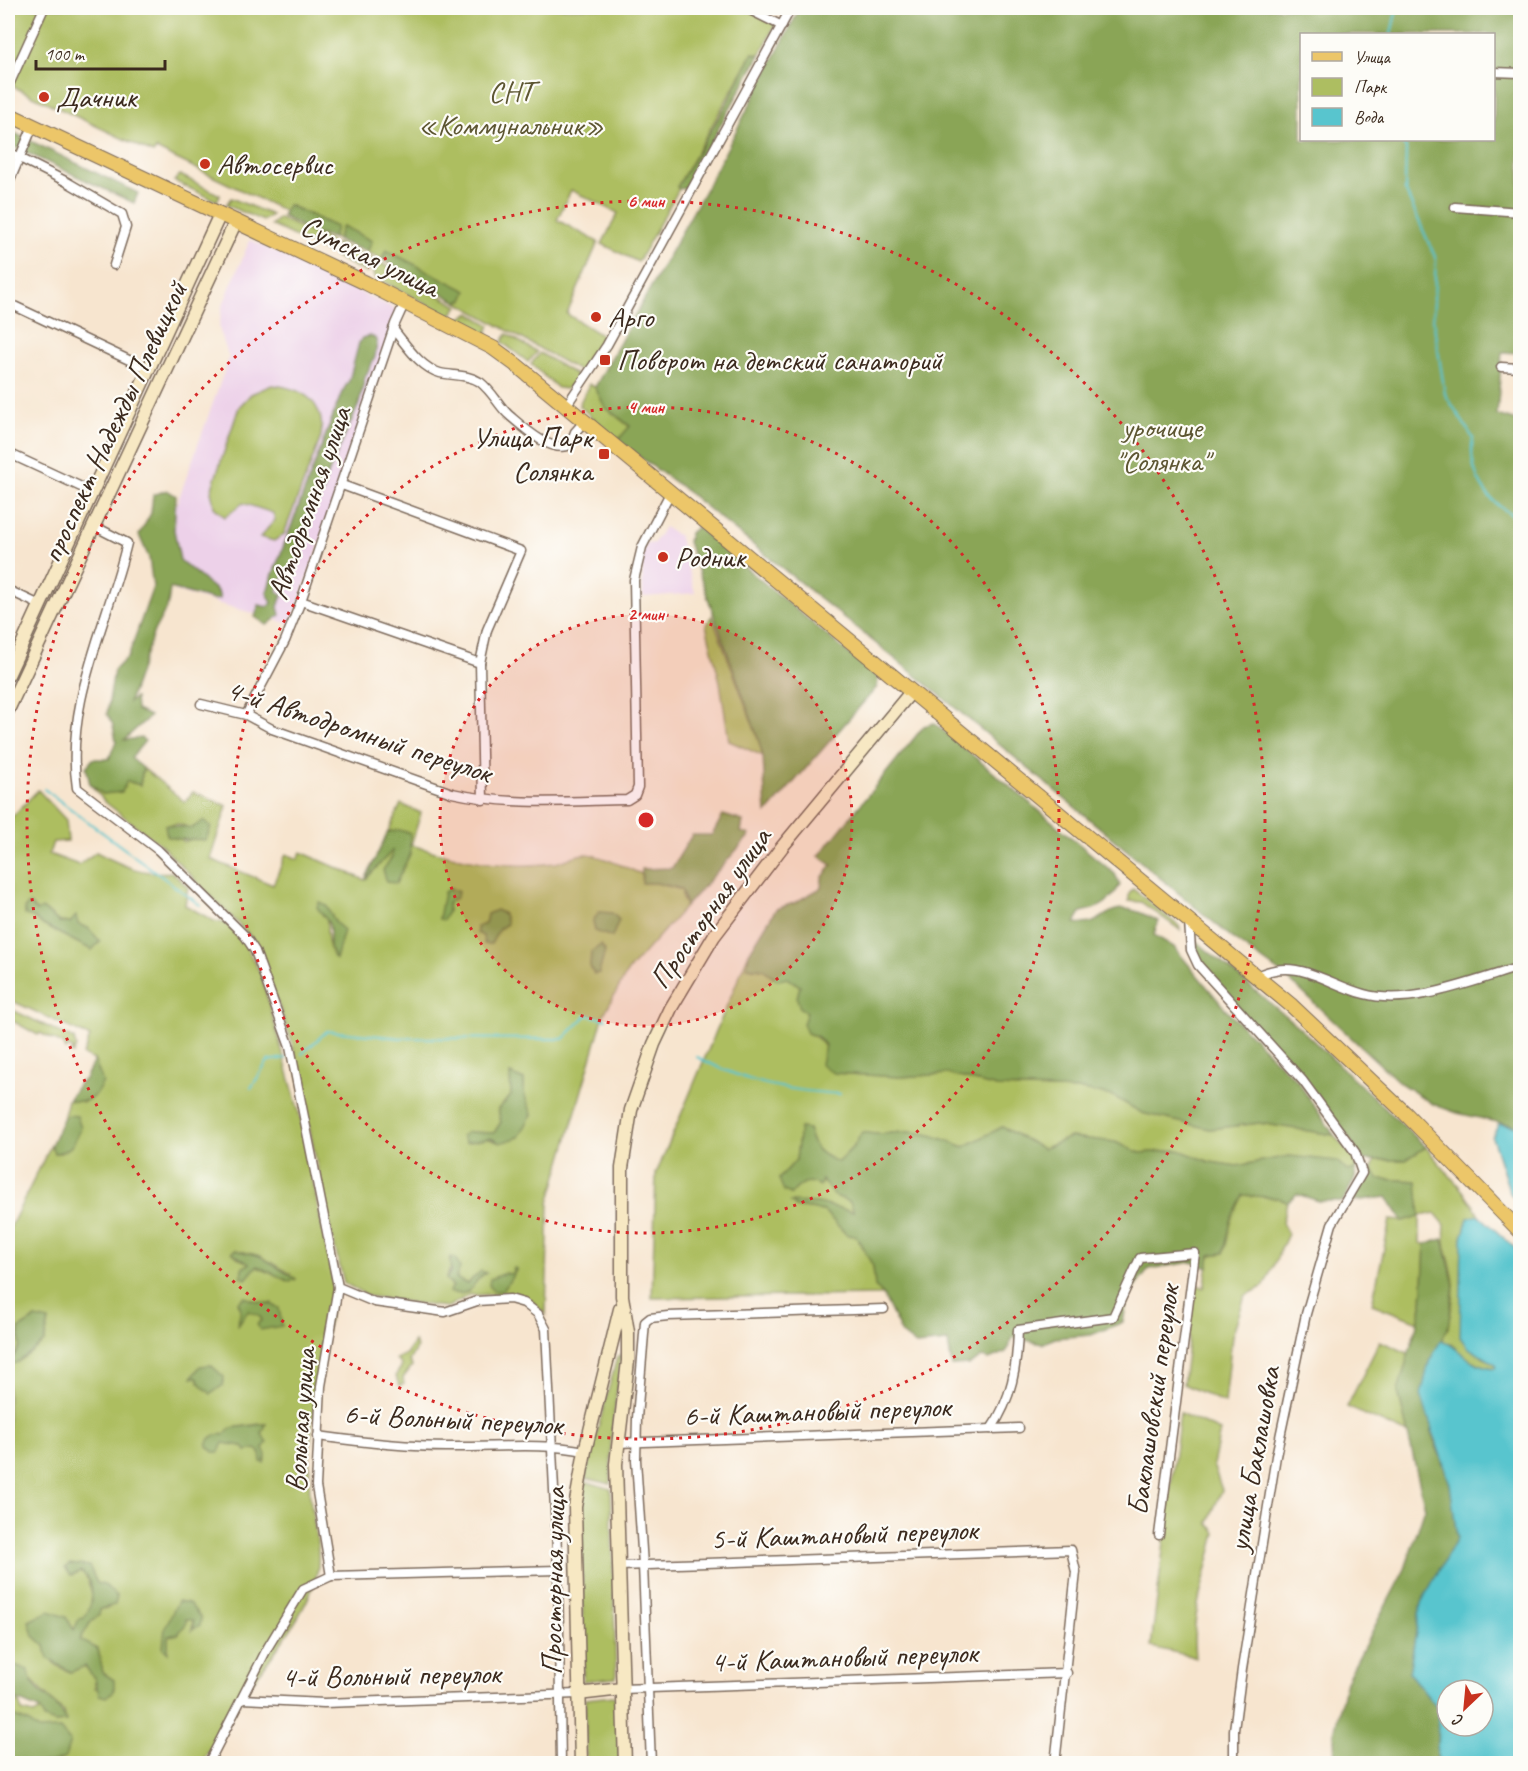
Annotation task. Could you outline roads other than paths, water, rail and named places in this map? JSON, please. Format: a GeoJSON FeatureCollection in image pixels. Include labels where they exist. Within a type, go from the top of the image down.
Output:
{"type":"FeatureCollection","features":[{"type":"Feature","properties":{"kind":"main road","name":"Сумская улица"},"geometry":{"type":"LineString","coordinates":[[8,114],[405,302],[493,348],[1292,1006],[1521,1231]]}},
{"type":"Feature","properties":{"kind":"main road","name":"проспект Надежды Плевицкой"},"geometry":{"type":"LineString","coordinates":[[8,675],[220,214]]}},
{"type":"Feature","properties":{"kind":"main road","name":"проспект Надежды Плевицкой"},"geometry":{"type":"LineString","coordinates":[[8,710],[236,221]]}},
{"type":"Feature","properties":{"kind":"main road","name":"Просторная улица"},"geometry":{"type":"LineString","coordinates":[[625,1764],[617,1443],[626,1385],[628,1350],[622,1296],[622,1168],[639,1083],[666,1017],[688,976],[737,904],[911,692]]}},
{"type":"Feature","properties":{"kind":"main road","name":"Просторная улица"},"geometry":{"type":"LineString","coordinates":[[581,1764],[575,1507],[585,1451],[612,1349],[622,1296]]}},
{"type":"Feature","properties":{"kind":"main road"},"geometry":{"type":"LineString","coordinates":[[612,1349],[620,1343],[628,1350]]}},
{"type":"Feature","properties":{"kind":"main road"},"geometry":{"type":"LineString","coordinates":[[578,1694],[622,1689]]}},
{"type":"Feature","properties":{"kind":"street"},"geometry":{"type":"LineString","coordinates":[[8,87],[44,8]]}},
{"type":"Feature","properties":{"kind":"street"},"geometry":{"type":"LineString","coordinates":[[746,8],[782,26]]}},
{"type":"Feature","properties":{"kind":"street"},"geometry":{"type":"LineString","coordinates":[[566,406],[607,345],[791,8]]}},
{"type":"Feature","properties":{"kind":"street"},"geometry":{"type":"LineString","coordinates":[[1495,72],[1521,74]]}},
{"type":"Feature","properties":{"kind":"street"},"geometry":{"type":"LineString","coordinates":[[8,186],[33,126]]}},
{"type":"Feature","properties":{"kind":"street"},"geometry":{"type":"LineString","coordinates":[[8,152],[122,214],[126,227],[114,265]]}},
{"type":"Feature","properties":{"kind":"street"},"geometry":{"type":"LineString","coordinates":[[1455,207],[1521,212]]}},
{"type":"Feature","properties":{"kind":"street","name":"Автодромная улица"},"geometry":{"type":"LineString","coordinates":[[246,715],[285,641],[301,601],[393,329],[405,302]]}},
{"type":"Feature","properties":{"kind":"street"},"geometry":{"type":"LineString","coordinates":[[8,303],[148,369]]}},
{"type":"Feature","properties":{"kind":"street"},"geometry":{"type":"LineString","coordinates":[[393,329],[423,363],[437,372],[472,378],[499,400],[508,415],[551,445],[558,448],[570,445],[575,432],[584,422]]}},
{"type":"Feature","properties":{"kind":"street"},"geometry":{"type":"LineString","coordinates":[[1501,367],[1521,368]]}},
{"type":"Feature","properties":{"kind":"street"},"geometry":{"type":"LineString","coordinates":[[8,453],[92,492]]}},
{"type":"Feature","properties":{"kind":"street"},"geometry":{"type":"LineString","coordinates":[[342,484],[520,552],[487,630],[480,663],[483,800]]}},
{"type":"Feature","properties":{"kind":"street","name":"4-й Автодромный переулок"},"geometry":{"type":"LineString","coordinates":[[201,704],[246,715],[272,729],[452,793],[483,800],[525,803],[627,800],[635,795],[638,787],[634,580],[642,547],[673,496]]}},
{"type":"Feature","properties":{"kind":"street"},"geometry":{"type":"LineString","coordinates":[[94,525],[127,543],[120,573],[99,630],[80,711],[74,765],[77,788],[158,850],[245,936],[255,951],[290,1047],[338,1287],[374,1302],[445,1312],[486,1299],[510,1299],[524,1303],[538,1314],[546,1329],[550,1446],[558,1570],[561,1764]]}},
{"type":"Feature","properties":{"kind":"street"},"geometry":{"type":"LineString","coordinates":[[8,590],[40,605]]}},
{"type":"Feature","properties":{"kind":"street"},"geometry":{"type":"LineString","coordinates":[[301,601],[480,663]]}},
{"type":"Feature","properties":{"kind":"street","name":"улица Баклашовка"},"geometry":{"type":"LineString","coordinates":[[1189,922],[1191,950],[1198,965],[1304,1081],[1355,1152],[1362,1173],[1332,1224],[1304,1325],[1276,1456],[1242,1669],[1234,1730],[1234,1764]]}},
{"type":"Feature","properties":{"kind":"street"},"geometry":{"type":"LineString","coordinates":[[1257,976],[1280,967],[1294,969],[1350,990],[1385,998],[1437,990],[1521,967]]}},
{"type":"Feature","properties":{"kind":"street","name":"Баклашовский переулок"},"geometry":{"type":"LineString","coordinates":[[991,1429],[1002,1414],[1010,1391],[1017,1362],[1018,1330],[1113,1317],[1140,1258],[1195,1253],[1159,1535]]}},
{"type":"Feature","properties":{"kind":"street","name":"Вольная улица"},"geometry":{"type":"LineString","coordinates":[[332,1576],[318,1508],[318,1436],[321,1386],[338,1287]]}},
{"type":"Feature","properties":{"kind":"street"},"geometry":{"type":"LineString","coordinates":[[651,1764],[644,1565],[636,1442],[645,1322],[650,1318],[884,1309]]}},
{"type":"Feature","properties":{"kind":"street","name":"6-й Каштановый переулок"},"geometry":{"type":"LineString","coordinates":[[617,1443],[1019,1428]]}},
{"type":"Feature","properties":{"kind":"street","name":"6-й Вольный переулок"},"geometry":{"type":"LineString","coordinates":[[318,1436],[370,1443],[445,1447],[550,1446],[585,1451]]}},
{"type":"Feature","properties":{"kind":"street","name":"5-й Каштановый переулок"},"geometry":{"type":"LineString","coordinates":[[620,1566],[1071,1550],[1076,1572],[1067,1674]]}},
{"type":"Feature","properties":{"kind":"street"},"geometry":{"type":"LineString","coordinates":[[208,1764],[303,1589],[332,1576],[558,1570]]}},
{"type":"Feature","properties":{"kind":"street"},"geometry":{"type":"LineString","coordinates":[[1055,1764],[1067,1674]]}},
{"type":"Feature","properties":{"kind":"street","name":"4-й Каштановый переулок"},"geometry":{"type":"LineString","coordinates":[[622,1689],[1067,1674]]}},
{"type":"Feature","properties":{"kind":"street","name":"4-й Вольный переулок"},"geometry":{"type":"LineString","coordinates":[[242,1699],[324,1703],[578,1694]]}},
{"type":"Feature","properties":{"kind":"water"},"geometry":{"type":"Polygon","coordinates":[[[1499,1124],[1520,1127],[1520,1204],[1510,1193],[1492,1137],[1499,1124]]]}},
{"type":"Feature","properties":{"kind":"water"},"geometry":{"type":"Polygon","coordinates":[[[1479,1215],[1520,1253],[1520,1763],[1441,1763],[1437,1757],[1437,1738],[1495,1738],[1495,1678],[1435,1678],[1435,1705],[1409,1673],[1421,1603],[1457,1538],[1450,1484],[1421,1395],[1429,1362],[1441,1340],[1477,1364],[1495,1368],[1497,1365],[1467,1347],[1460,1337],[1462,1238],[1468,1218],[1479,1215]]]}},
{"type":"Feature","properties":{"kind":"waterway"},"geometry":{"type":"LineString","coordinates":[[1391,33],[1397,8]]}},
{"type":"Feature","properties":{"kind":"waterway"},"geometry":{"type":"LineString","coordinates":[[1400,141],[1406,148],[1405,190],[1436,259],[1433,319],[1445,394],[1473,438],[1473,463],[1482,486],[1498,505],[1520,518]]}},
{"type":"Feature","properties":{"kind":"waterway"},"geometry":{"type":"LineString","coordinates":[[44,789],[200,905]]}},
{"type":"Feature","properties":{"kind":"waterway"},"geometry":{"type":"LineString","coordinates":[[302,1054],[327,1031],[401,1038],[563,1039],[587,1015],[606,1019]]}},
{"type":"Feature","properties":{"kind":"waterway"},"geometry":{"type":"LineString","coordinates":[[697,1057],[750,1080],[783,1088],[840,1094]]}},
{"type":"Feature","properties":{"kind":"waterway"},"geometry":{"type":"LineString","coordinates":[[251,1088],[268,1061],[286,1058]]}},
{"type":"Feature","properties":{"kind":"place","name":"Дачник"},"geometry":{"type":"Point","coordinates":[44,97]}},
{"type":"Feature","properties":{"kind":"place","name":"Автосервис"},"geometry":{"type":"Point","coordinates":[205,164]}},
{"type":"Feature","properties":{"kind":"place","name":"Арго"},"geometry":{"type":"Point","coordinates":[596,317]}},
{"type":"Feature","properties":{"kind":"place","name":"Поворот на детский санаторий"},"geometry":{"type":"Point","coordinates":[605,360]}},
{"type":"Feature","properties":{"kind":"place","name":"Улица Парк Солянка"},"geometry":{"type":"Point","coordinates":[604,454]}},
{"type":"Feature","properties":{"kind":"place","name":"Родник"},"geometry":{"type":"Point","coordinates":[663,557]}},
{"type":"Feature","properties":{"kind":"park label","name":"СНТ «Коммунальник»"},"geometry":{"type":"Point","coordinates":[511,108]}},
{"type":"Feature","properties":{"kind":"park label","name":"урочище \"Солянка\""},"geometry":{"type":"Point","coordinates":[1162,444]}}]}
